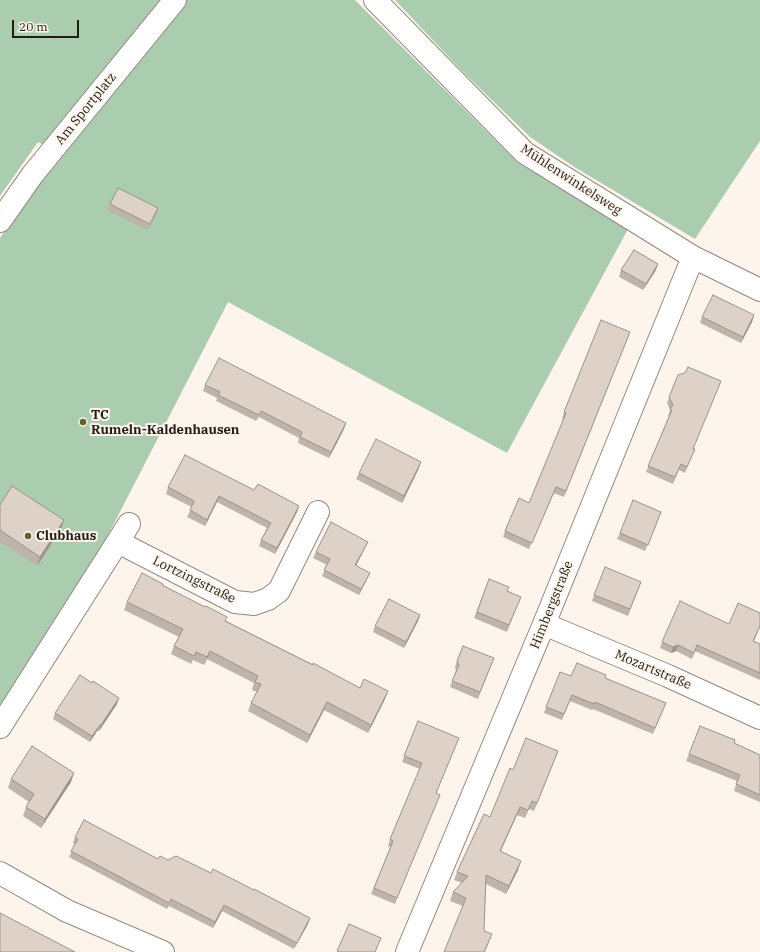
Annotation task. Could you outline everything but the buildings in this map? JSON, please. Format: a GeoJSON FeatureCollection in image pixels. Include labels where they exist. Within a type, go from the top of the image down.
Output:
{"type":"FeatureCollection","features":[{"type":"Feature","properties":{"kind":"street","name":"Am Sportplatz"},"geometry":{"type":"LineString","coordinates":[[0,221],[33,174],[175,0]]}},
{"type":"Feature","properties":{"kind":"street","name":"Mühlenwinkelsweg"},"geometry":{"type":"LineString","coordinates":[[375,0],[525,153],[693,257],[760,290]]}},
{"type":"Feature","properties":{"kind":"street","name":"Himbergstraße"},"geometry":{"type":"LineString","coordinates":[[407,952],[544,624],[693,257]]}},
{"type":"Feature","properties":{"kind":"street","name":"Lortzingstraße"},"geometry":{"type":"LineString","coordinates":[[0,727],[124,532],[235,602],[254,604],[268,599],[279,591],[318,512]]}},
{"type":"Feature","properties":{"kind":"street","name":"Mozartstraße"},"geometry":{"type":"LineString","coordinates":[[544,624],[668,676],[760,718]]}},
{"type":"Feature","properties":{"kind":"street"},"geometry":{"type":"LineString","coordinates":[[0,873],[67,911],[163,952]]}},
{"type":"Feature","properties":{"kind":"green space"},"geometry":{"type":"Polygon","coordinates":[[[0,0],[355,0],[518,163],[628,229],[507,453],[228,302],[105,541],[37,654],[0,710],[0,238],[33,187],[59,154],[38,142],[0,196],[0,0]]]}},
{"type":"Feature","properties":{"kind":"green space"},"geometry":{"type":"Polygon","coordinates":[[[395,0],[760,0],[760,141],[695,239],[576,168],[530,137],[462,71],[395,0]]]}},
{"type":"Feature","properties":{"kind":"place","name":"TC Rumeln-Kaldenhausen"},"geometry":{"type":"Point","coordinates":[83,422]}},
{"type":"Feature","properties":{"kind":"place","name":"Clubhaus"},"geometry":{"type":"Point","coordinates":[28,536]}}]}
